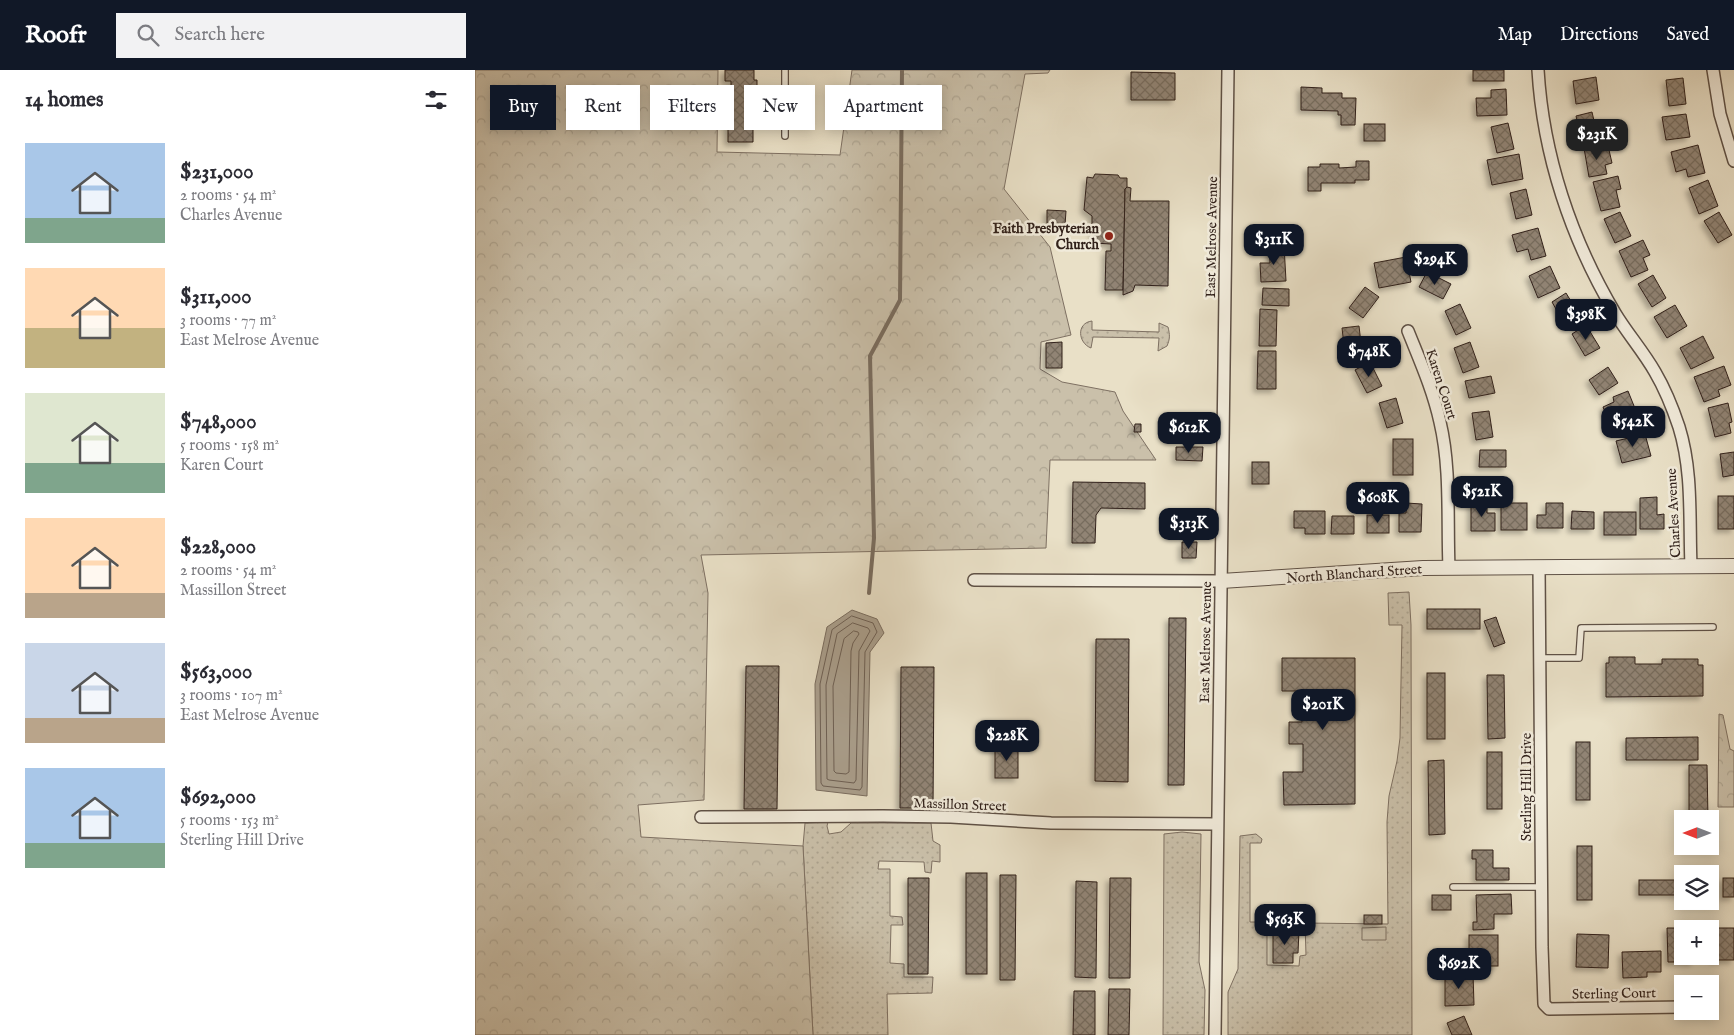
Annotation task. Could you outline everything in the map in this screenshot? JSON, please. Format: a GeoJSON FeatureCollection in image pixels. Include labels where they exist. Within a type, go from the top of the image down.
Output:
{"type":"FeatureCollection","features":[{"type":"Feature","properties":{"kind":"street","name":"East Melrose Avenue"},"geometry":{"type":"LineString","coordinates":[[1215,1035],[1228,70]]}},
{"type":"Feature","properties":{"kind":"street","name":"Charles Avenue"},"geometry":{"type":"LineString","coordinates":[[1538,70],[1547,141],[1556,175],[1579,242],[1615,313],[1655,372],[1667,395],[1679,428],[1685,453],[1688,479],[1691,566]]}},
{"type":"Feature","properties":{"kind":"street"},"geometry":{"type":"LineString","coordinates":[[1713,70],[1720,114],[1734,161]]}},
{"type":"Feature","properties":{"kind":"street","name":"Karen Court"},"geometry":{"type":"LineString","coordinates":[[1408,331],[1434,398],[1441,424],[1446,459],[1449,568]]}},
{"type":"Feature","properties":{"kind":"street","name":"North Blanchard Street"},"geometry":{"type":"LineString","coordinates":[[974,580],[1221,580],[1380,570],[1449,568],[1734,566]]}},
{"type":"Feature","properties":{"kind":"street","name":"Sterling Hill Drive"},"geometry":{"type":"LineString","coordinates":[[1539,567],[1542,956],[1543,1004],[1545,1007]]}},
{"type":"Feature","properties":{"kind":"street","name":"Massillon Street"},"geometry":{"type":"LineString","coordinates":[[701,817],[883,816],[1060,823],[1217,824]]}},
{"type":"Feature","properties":{"kind":"street","name":"Sterling Court"},"geometry":{"type":"LineString","coordinates":[[1545,1007],[1549,1009],[1674,1007]]}},
{"type":"Feature","properties":{"kind":"lane"},"geometry":{"type":"LineString","coordinates":[[785,70],[785,136]]}},
{"type":"Feature","properties":{"kind":"lane"},"geometry":{"type":"LineString","coordinates":[[1540,658],[1579,658],[1581,628],[1713,627]]}},
{"type":"Feature","properties":{"kind":"lane"},"geometry":{"type":"LineString","coordinates":[[1453,887],[1542,887]]}},
{"type":"Feature","properties":{"kind":"green space"},"geometry":{"type":"Polygon","coordinates":[[[475,70],[718,70],[718,85],[650,85],[650,130],[717,130],[717,152],[840,155],[844,130],[942,130],[942,85],[850,85],[852,70],[1050,70],[1048,73],[1025,74],[1004,189],[1050,247],[1071,335],[1041,342],[1040,369],[1062,382],[1115,392],[1123,411],[1156,460],[1050,460],[1046,548],[701,555],[708,593],[704,800],[638,805],[641,837],[803,846],[813,1035],[475,1035],[475,70]]]}},
{"type":"Feature","properties":{"kind":"green space"},"geometry":{"type":"Polygon","coordinates":[[[1092,321],[1092,330],[1159,332],[1159,323],[1168,327],[1169,341],[1167,346],[1158,351],[1159,338],[1093,337],[1091,348],[1083,342],[1081,329],[1083,325],[1092,321]]]}},
{"type":"Feature","properties":{"kind":"green space"},"geometry":{"type":"Polygon","coordinates":[[[1409,592],[1411,625],[1412,1035],[1228,1035],[1228,992],[1238,969],[1240,836],[1256,834],[1262,839],[1261,843],[1250,843],[1250,922],[1267,922],[1267,965],[1299,966],[1300,956],[1306,955],[1305,923],[1388,924],[1387,822],[1389,796],[1400,738],[1402,625],[1389,625],[1388,593],[1409,592]]]}},
{"type":"Feature","properties":{"kind":"green space"},"geometry":{"type":"Polygon","coordinates":[[[1719,714],[1723,715],[1730,749],[1734,751],[1734,807],[1718,807],[1719,714]]]}},
{"type":"Feature","properties":{"kind":"green space"},"geometry":{"type":"Polygon","coordinates":[[[828,822],[829,834],[841,832],[851,823],[931,823],[933,841],[940,845],[940,862],[932,861],[931,873],[925,872],[924,862],[879,861],[878,869],[890,869],[890,916],[902,917],[903,925],[891,925],[890,963],[904,964],[904,977],[933,977],[932,993],[887,994],[888,1035],[813,1035],[803,846],[805,823],[828,822]]]}},
{"type":"Feature","properties":{"kind":"green space"},"geometry":{"type":"Polygon","coordinates":[[[1182,832],[1201,834],[1199,962],[1205,990],[1204,1035],[1163,1035],[1164,834],[1182,832]]]}},
{"type":"Feature","properties":{"kind":"green space"},"geometry":{"type":"Polygon","coordinates":[[[1386,927],[1386,940],[1362,940],[1362,928],[1386,927]]]}},
{"type":"Feature","properties":{"kind":"water"},"geometry":{"type":"Polygon","coordinates":[[[852,610],[877,619],[884,633],[870,652],[867,796],[816,790],[815,684],[827,627],[852,610]]]}},
{"type":"Feature","properties":{"kind":"building"},"geometry":{"type":"Polygon","coordinates":[[[725,70],[754,70],[754,80],[757,80],[757,85],[744,85],[744,130],[753,130],[753,142],[728,142],[728,130],[734,130],[734,85],[731,85],[731,81],[725,81],[725,70]]]}},
{"type":"Feature","properties":{"kind":"building"},"geometry":{"type":"Polygon","coordinates":[[[1473,70],[1504,70],[1504,81],[1473,81],[1473,70]]]}},
{"type":"Feature","properties":{"kind":"building"},"geometry":{"type":"Polygon","coordinates":[[[1131,72],[1175,73],[1175,100],[1131,100],[1131,72]]]}},
{"type":"Feature","properties":{"kind":"building"},"geometry":{"type":"Polygon","coordinates":[[[1596,77],[1599,100],[1576,104],[1573,81],[1596,77]]]}},
{"type":"Feature","properties":{"kind":"building"},"geometry":{"type":"Polygon","coordinates":[[[1683,78],[1686,104],[1669,106],[1666,80],[1683,78]]]}},
{"type":"Feature","properties":{"kind":"building"},"geometry":{"type":"Polygon","coordinates":[[[1301,87],[1322,88],[1322,93],[1342,93],[1342,98],[1356,98],[1355,125],[1341,125],[1341,115],[1338,115],[1338,111],[1301,110],[1301,87]]]}},
{"type":"Feature","properties":{"kind":"building"},"geometry":{"type":"Polygon","coordinates":[[[1506,89],[1507,115],[1477,116],[1476,98],[1491,98],[1491,90],[1506,89]]]}},
{"type":"Feature","properties":{"kind":"building"},"geometry":{"type":"Polygon","coordinates":[[[1592,112],[1598,138],[1582,142],[1576,116],[1592,112]]]}},
{"type":"Feature","properties":{"kind":"building"},"geometry":{"type":"Polygon","coordinates":[[[1686,114],[1690,137],[1666,140],[1662,117],[1686,114]]]}},
{"type":"Feature","properties":{"kind":"building"},"geometry":{"type":"Polygon","coordinates":[[[1508,123],[1514,149],[1497,153],[1491,127],[1508,123]]]}},
{"type":"Feature","properties":{"kind":"building"},"geometry":{"type":"Polygon","coordinates":[[[1364,124],[1385,124],[1385,141],[1364,141],[1364,124]]]}},
{"type":"Feature","properties":{"kind":"building"},"geometry":{"type":"Polygon","coordinates":[[[1599,145],[1601,151],[1609,150],[1612,163],[1605,165],[1607,174],[1589,177],[1584,148],[1599,145]]]}},
{"type":"Feature","properties":{"kind":"building"},"geometry":{"type":"Polygon","coordinates":[[[1698,145],[1705,173],[1688,177],[1686,169],[1676,172],[1671,152],[1698,145]]]}},
{"type":"Feature","properties":{"kind":"building"},"geometry":{"type":"Polygon","coordinates":[[[1519,154],[1523,179],[1492,185],[1487,160],[1519,154]]]}},
{"type":"Feature","properties":{"kind":"building"},"geometry":{"type":"Polygon","coordinates":[[[1356,161],[1369,161],[1369,180],[1355,180],[1355,183],[1321,183],[1321,191],[1308,191],[1308,167],[1320,167],[1320,164],[1339,164],[1339,168],[1356,167],[1356,161]]]}},
{"type":"Feature","properties":{"kind":"building","name":"Faith Presbyterian Church"},"geometry":{"type":"Polygon","coordinates":[[[1095,174],[1118,175],[1120,178],[1127,178],[1127,187],[1125,189],[1123,290],[1105,290],[1106,251],[1111,251],[1111,244],[1094,243],[1092,216],[1084,210],[1087,177],[1093,178],[1095,174]]]}},
{"type":"Feature","properties":{"kind":"building"},"geometry":{"type":"Polygon","coordinates":[[[1618,176],[1621,189],[1616,190],[1620,207],[1601,211],[1593,182],[1618,176]]]}},
{"type":"Feature","properties":{"kind":"building"},"geometry":{"type":"Polygon","coordinates":[[[1708,180],[1718,206],[1699,214],[1689,188],[1708,180]]]}},
{"type":"Feature","properties":{"kind":"building"},"geometry":{"type":"Polygon","coordinates":[[[1127,187],[1131,188],[1130,201],[1169,201],[1168,286],[1135,285],[1133,291],[1123,295],[1125,189],[1127,187]]]}},
{"type":"Feature","properties":{"kind":"building"},"geometry":{"type":"Polygon","coordinates":[[[1526,189],[1532,215],[1516,219],[1510,193],[1526,189]]]}},
{"type":"Feature","properties":{"kind":"building"},"geometry":{"type":"Polygon","coordinates":[[[1047,210],[1066,211],[1065,225],[1047,224],[1047,210]]]}},
{"type":"Feature","properties":{"kind":"building"},"geometry":{"type":"Polygon","coordinates":[[[1620,212],[1631,236],[1615,243],[1604,219],[1620,212]]]}},
{"type":"Feature","properties":{"kind":"building"},"geometry":{"type":"Polygon","coordinates":[[[1719,212],[1732,235],[1718,243],[1704,221],[1719,212]]]}},
{"type":"Feature","properties":{"kind":"building"},"geometry":{"type":"Polygon","coordinates":[[[1538,228],[1546,256],[1531,260],[1528,249],[1517,252],[1512,235],[1538,228]]]}},
{"type":"Feature","properties":{"kind":"building"},"geometry":{"type":"Polygon","coordinates":[[[1643,240],[1650,255],[1643,258],[1648,270],[1631,277],[1619,251],[1643,240]]]}},
{"type":"Feature","properties":{"kind":"building"},"geometry":{"type":"Polygon","coordinates":[[[1284,245],[1286,281],[1261,282],[1260,263],[1270,263],[1269,246],[1284,245]]]}},
{"type":"Feature","properties":{"kind":"building"},"geometry":{"type":"Polygon","coordinates":[[[1406,257],[1411,282],[1379,288],[1374,263],[1406,257]]]}},
{"type":"Feature","properties":{"kind":"building"},"geometry":{"type":"Polygon","coordinates":[[[1550,266],[1560,288],[1538,298],[1529,276],[1550,266]]]}},
{"type":"Feature","properties":{"kind":"building"},"geometry":{"type":"Polygon","coordinates":[[[1427,272],[1451,284],[1443,299],[1419,287],[1427,272]]]}},
{"type":"Feature","properties":{"kind":"building"},"geometry":{"type":"Polygon","coordinates":[[[1653,275],[1666,298],[1652,307],[1638,284],[1653,275]]]}},
{"type":"Feature","properties":{"kind":"building"},"geometry":{"type":"Polygon","coordinates":[[[1365,287],[1379,297],[1363,318],[1349,308],[1365,287]]]}},
{"type":"Feature","properties":{"kind":"building"},"geometry":{"type":"Polygon","coordinates":[[[1263,288],[1289,289],[1289,306],[1262,305],[1263,288]]]}},
{"type":"Feature","properties":{"kind":"building"},"geometry":{"type":"Polygon","coordinates":[[[1566,293],[1580,316],[1565,325],[1552,302],[1566,293]]]}},
{"type":"Feature","properties":{"kind":"building"},"geometry":{"type":"Polygon","coordinates":[[[1460,304],[1471,328],[1456,335],[1445,311],[1460,304]]]}},
{"type":"Feature","properties":{"kind":"building"},"geometry":{"type":"Polygon","coordinates":[[[1675,305],[1687,326],[1667,338],[1654,317],[1675,305]]]}},
{"type":"Feature","properties":{"kind":"building"},"geometry":{"type":"Polygon","coordinates":[[[1260,309],[1277,310],[1276,346],[1259,346],[1260,309]]]}},
{"type":"Feature","properties":{"kind":"building"},"geometry":{"type":"Polygon","coordinates":[[[1586,325],[1600,348],[1585,356],[1572,334],[1586,325]]]}},
{"type":"Feature","properties":{"kind":"building"},"geometry":{"type":"Polygon","coordinates":[[[1359,326],[1362,352],[1345,354],[1342,328],[1359,326]]]}},
{"type":"Feature","properties":{"kind":"building"},"geometry":{"type":"Polygon","coordinates":[[[1703,336],[1714,358],[1691,369],[1680,348],[1703,336]]]}},
{"type":"Feature","properties":{"kind":"building"},"geometry":{"type":"Polygon","coordinates":[[[1062,342],[1062,368],[1046,368],[1046,343],[1062,342]]]}},
{"type":"Feature","properties":{"kind":"building"},"geometry":{"type":"Polygon","coordinates":[[[1470,342],[1479,367],[1463,373],[1454,348],[1470,342]]]}},
{"type":"Feature","properties":{"kind":"building"},"geometry":{"type":"Polygon","coordinates":[[[1258,351],[1276,351],[1276,389],[1257,389],[1258,351]]]}},
{"type":"Feature","properties":{"kind":"building"},"geometry":{"type":"Polygon","coordinates":[[[1370,362],[1382,386],[1367,393],[1355,370],[1370,362]]]}},
{"type":"Feature","properties":{"kind":"building"},"geometry":{"type":"Polygon","coordinates":[[[1724,366],[1731,385],[1718,390],[1720,396],[1704,402],[1694,377],[1724,366]]]}},
{"type":"Feature","properties":{"kind":"building"},"geometry":{"type":"Polygon","coordinates":[[[1608,367],[1618,383],[1599,395],[1589,380],[1608,367]]]}},
{"type":"Feature","properties":{"kind":"building"},"geometry":{"type":"Polygon","coordinates":[[[1491,376],[1495,393],[1469,398],[1465,381],[1491,376]]]}},
{"type":"Feature","properties":{"kind":"building"},"geometry":{"type":"Polygon","coordinates":[[[1628,391],[1638,416],[1622,422],[1618,413],[1607,417],[1603,407],[1614,402],[1613,397],[1628,391]]]}},
{"type":"Feature","properties":{"kind":"building"},"geometry":{"type":"Polygon","coordinates":[[[1396,398],[1403,423],[1387,428],[1379,403],[1396,398]]]}},
{"type":"Feature","properties":{"kind":"building"},"geometry":{"type":"Polygon","coordinates":[[[1728,403],[1732,422],[1729,423],[1731,433],[1715,437],[1708,408],[1728,403]]]}},
{"type":"Feature","properties":{"kind":"building"},"geometry":{"type":"Polygon","coordinates":[[[1489,411],[1493,437],[1476,440],[1472,413],[1489,411]]]}},
{"type":"Feature","properties":{"kind":"building"},"geometry":{"type":"Polygon","coordinates":[[[1135,424],[1141,424],[1141,432],[1134,432],[1135,424]]]}},
{"type":"Feature","properties":{"kind":"building"},"geometry":{"type":"Polygon","coordinates":[[[1645,434],[1651,456],[1622,463],[1616,441],[1645,434]]]}},
{"type":"Feature","properties":{"kind":"building"},"geometry":{"type":"Polygon","coordinates":[[[1393,439],[1413,439],[1413,475],[1393,475],[1393,439]]]}},
{"type":"Feature","properties":{"kind":"building"},"geometry":{"type":"Polygon","coordinates":[[[1176,447],[1203,447],[1202,461],[1176,460],[1176,447]]]}},
{"type":"Feature","properties":{"kind":"building"},"geometry":{"type":"Polygon","coordinates":[[[1480,450],[1506,450],[1506,467],[1479,467],[1480,450]]]}},
{"type":"Feature","properties":{"kind":"building"},"geometry":{"type":"Polygon","coordinates":[[[1734,452],[1734,475],[1723,477],[1720,454],[1734,452]]]}},
{"type":"Feature","properties":{"kind":"building"},"geometry":{"type":"Polygon","coordinates":[[[1252,462],[1269,462],[1269,484],[1252,484],[1252,462]]]}},
{"type":"Feature","properties":{"kind":"building"},"geometry":{"type":"Polygon","coordinates":[[[1073,482],[1145,483],[1145,509],[1101,508],[1096,515],[1095,543],[1072,543],[1073,482]]]}},
{"type":"Feature","properties":{"kind":"building"},"geometry":{"type":"Polygon","coordinates":[[[1718,496],[1734,496],[1734,529],[1718,529],[1718,496]]]}},
{"type":"Feature","properties":{"kind":"building"},"geometry":{"type":"Polygon","coordinates":[[[1657,497],[1657,515],[1664,514],[1664,529],[1640,529],[1640,498],[1657,497]]]}},
{"type":"Feature","properties":{"kind":"building"},"geometry":{"type":"Polygon","coordinates":[[[1406,503],[1422,504],[1421,532],[1399,532],[1399,513],[1406,513],[1406,503]]]}},
{"type":"Feature","properties":{"kind":"building"},"geometry":{"type":"Polygon","coordinates":[[[1471,503],[1487,503],[1487,513],[1495,513],[1495,531],[1471,531],[1471,503]]]}},
{"type":"Feature","properties":{"kind":"building"},"geometry":{"type":"Polygon","coordinates":[[[1501,503],[1527,503],[1527,530],[1501,530],[1501,503]]]}},
{"type":"Feature","properties":{"kind":"building"},"geometry":{"type":"Polygon","coordinates":[[[1546,503],[1563,503],[1563,528],[1537,528],[1537,515],[1546,515],[1546,503]]]}},
{"type":"Feature","properties":{"kind":"building"},"geometry":{"type":"Polygon","coordinates":[[[1294,511],[1325,511],[1325,534],[1305,534],[1305,528],[1294,528],[1294,511]]]}},
{"type":"Feature","properties":{"kind":"building"},"geometry":{"type":"Polygon","coordinates":[[[1572,511],[1594,512],[1594,529],[1571,529],[1572,511]]]}},
{"type":"Feature","properties":{"kind":"building"},"geometry":{"type":"Polygon","coordinates":[[[1604,512],[1636,512],[1636,535],[1604,535],[1604,512]]]}},
{"type":"Feature","properties":{"kind":"building"},"geometry":{"type":"Polygon","coordinates":[[[1367,515],[1389,515],[1389,533],[1367,533],[1367,515]]]}},
{"type":"Feature","properties":{"kind":"building"},"geometry":{"type":"Polygon","coordinates":[[[1332,516],[1354,516],[1354,534],[1331,534],[1332,516]]]}},
{"type":"Feature","properties":{"kind":"building"},"geometry":{"type":"Polygon","coordinates":[[[1182,542],[1197,542],[1196,558],[1182,558],[1182,542]]]}},
{"type":"Feature","properties":{"kind":"building"},"geometry":{"type":"Polygon","coordinates":[[[1427,609],[1480,609],[1480,629],[1427,629],[1427,609]]]}},
{"type":"Feature","properties":{"kind":"building"},"geometry":{"type":"Polygon","coordinates":[[[1496,617],[1505,643],[1494,647],[1484,621],[1496,617]]]}},
{"type":"Feature","properties":{"kind":"building"},"geometry":{"type":"Polygon","coordinates":[[[1169,618],[1186,618],[1184,785],[1168,785],[1169,618]]]}},
{"type":"Feature","properties":{"kind":"building"},"geometry":{"type":"Polygon","coordinates":[[[1096,639],[1129,639],[1128,782],[1095,781],[1096,639]]]}},
{"type":"Feature","properties":{"kind":"building"},"geometry":{"type":"Polygon","coordinates":[[[1609,657],[1635,657],[1635,664],[1662,664],[1662,659],[1698,659],[1698,665],[1703,665],[1703,696],[1606,697],[1606,663],[1609,663],[1609,657]]]}},
{"type":"Feature","properties":{"kind":"building"},"geometry":{"type":"Polygon","coordinates":[[[1282,658],[1355,658],[1355,804],[1284,805],[1283,772],[1303,772],[1303,744],[1289,744],[1289,722],[1302,722],[1302,691],[1282,691],[1282,658]]]}},
{"type":"Feature","properties":{"kind":"building"},"geometry":{"type":"Polygon","coordinates":[[[746,666],[779,666],[777,809],[744,809],[746,666]]]}},
{"type":"Feature","properties":{"kind":"building"},"geometry":{"type":"Polygon","coordinates":[[[901,667],[934,667],[933,808],[900,808],[901,667]]]}},
{"type":"Feature","properties":{"kind":"building"},"geometry":{"type":"Polygon","coordinates":[[[1427,673],[1445,673],[1445,739],[1427,739],[1427,673]]]}},
{"type":"Feature","properties":{"kind":"building"},"geometry":{"type":"Polygon","coordinates":[[[1487,675],[1504,675],[1505,738],[1488,739],[1487,675]]]}},
{"type":"Feature","properties":{"kind":"building"},"geometry":{"type":"Polygon","coordinates":[[[1698,737],[1698,760],[1626,760],[1626,738],[1698,737]]]}},
{"type":"Feature","properties":{"kind":"building"},"geometry":{"type":"Polygon","coordinates":[[[1576,742],[1590,742],[1590,800],[1576,800],[1576,742]]]}},
{"type":"Feature","properties":{"kind":"building"},"geometry":{"type":"Polygon","coordinates":[[[995,746],[1018,746],[1018,778],[995,778],[995,746]]]}},
{"type":"Feature","properties":{"kind":"building"},"geometry":{"type":"Polygon","coordinates":[[[1487,752],[1502,752],[1502,809],[1487,809],[1487,752]]]}},
{"type":"Feature","properties":{"kind":"building"},"geometry":{"type":"Polygon","coordinates":[[[1444,760],[1445,834],[1429,835],[1428,761],[1444,760]]]}},
{"type":"Feature","properties":{"kind":"building"},"geometry":{"type":"Polygon","coordinates":[[[1689,765],[1707,765],[1708,810],[1689,810],[1689,765]]]}},
{"type":"Feature","properties":{"kind":"building"},"geometry":{"type":"Polygon","coordinates":[[[1577,846],[1592,846],[1592,900],[1577,900],[1577,846]]]}},
{"type":"Feature","properties":{"kind":"building"},"geometry":{"type":"Polygon","coordinates":[[[1472,850],[1493,850],[1493,868],[1509,868],[1509,880],[1476,880],[1476,859],[1472,859],[1472,850]]]}},
{"type":"Feature","properties":{"kind":"building"},"geometry":{"type":"Polygon","coordinates":[[[966,873],[987,873],[987,974],[966,974],[966,873]]]}},
{"type":"Feature","properties":{"kind":"building"},"geometry":{"type":"Polygon","coordinates":[[[1000,875],[1016,875],[1015,980],[1000,980],[1000,875]]]}},
{"type":"Feature","properties":{"kind":"building"},"geometry":{"type":"Polygon","coordinates":[[[908,878],[929,878],[928,974],[908,974],[908,878]]]}},
{"type":"Feature","properties":{"kind":"building"},"geometry":{"type":"Polygon","coordinates":[[[1110,878],[1131,878],[1130,978],[1109,978],[1110,878]]]}},
{"type":"Feature","properties":{"kind":"building"},"geometry":{"type":"Polygon","coordinates":[[[1723,878],[1734,878],[1734,897],[1723,897],[1723,878]]]}},
{"type":"Feature","properties":{"kind":"building"},"geometry":{"type":"Polygon","coordinates":[[[1639,880],[1674,880],[1674,895],[1639,895],[1639,880]]]}},
{"type":"Feature","properties":{"kind":"building"},"geometry":{"type":"Polygon","coordinates":[[[1076,881],[1097,882],[1096,978],[1075,977],[1076,881]]]}},
{"type":"Feature","properties":{"kind":"building"},"geometry":{"type":"Polygon","coordinates":[[[1511,894],[1512,914],[1494,914],[1494,929],[1473,930],[1473,922],[1477,922],[1476,895],[1511,894]]]}},
{"type":"Feature","properties":{"kind":"building"},"geometry":{"type":"Polygon","coordinates":[[[1432,895],[1451,895],[1451,910],[1432,910],[1432,895]]]}},
{"type":"Feature","properties":{"kind":"building"},"geometry":{"type":"Polygon","coordinates":[[[1364,915],[1382,915],[1382,924],[1364,924],[1364,915]]]}},
{"type":"Feature","properties":{"kind":"building"},"geometry":{"type":"Polygon","coordinates":[[[1667,928],[1674,928],[1674,962],[1668,962],[1667,928]]]}},
{"type":"Feature","properties":{"kind":"building"},"geometry":{"type":"Polygon","coordinates":[[[1719,928],[1734,928],[1734,960],[1719,960],[1719,928]]]}},
{"type":"Feature","properties":{"kind":"building"},"geometry":{"type":"Polygon","coordinates":[[[1273,930],[1299,930],[1298,953],[1293,953],[1293,963],[1273,963],[1273,930]]]}},
{"type":"Feature","properties":{"kind":"building"},"geometry":{"type":"Polygon","coordinates":[[[1577,934],[1609,935],[1608,968],[1576,967],[1577,934]]]}},
{"type":"Feature","properties":{"kind":"building"},"geometry":{"type":"Polygon","coordinates":[[[1469,935],[1498,935],[1498,966],[1469,966],[1469,935]]]}},
{"type":"Feature","properties":{"kind":"building"},"geometry":{"type":"Polygon","coordinates":[[[1661,951],[1661,972],[1647,972],[1647,977],[1623,978],[1622,952],[1661,951]]]}},
{"type":"Feature","properties":{"kind":"building"},"geometry":{"type":"Polygon","coordinates":[[[1445,974],[1473,974],[1474,1005],[1445,1006],[1445,974]]]}},
{"type":"Feature","properties":{"kind":"building"},"geometry":{"type":"Polygon","coordinates":[[[1109,989],[1130,989],[1129,1035],[1108,1035],[1109,989]]]}},
{"type":"Feature","properties":{"kind":"building"},"geometry":{"type":"Polygon","coordinates":[[[1074,991],[1095,991],[1095,1035],[1073,1035],[1074,991]]]}},
{"type":"Feature","properties":{"kind":"building"},"geometry":{"type":"Polygon","coordinates":[[[1464,1016],[1472,1035],[1452,1035],[1447,1023],[1464,1016]]]}},
{"type":"Feature","properties":{"kind":"waterway"},"geometry":{"type":"LineString","coordinates":[[869,593],[874,538],[870,356],[900,300],[902,70]]}},
{"type":"Feature","properties":{"kind":"place","name":"Faith Presbyterian Church"},"geometry":{"type":"Point","coordinates":[1109,236]}}]}
